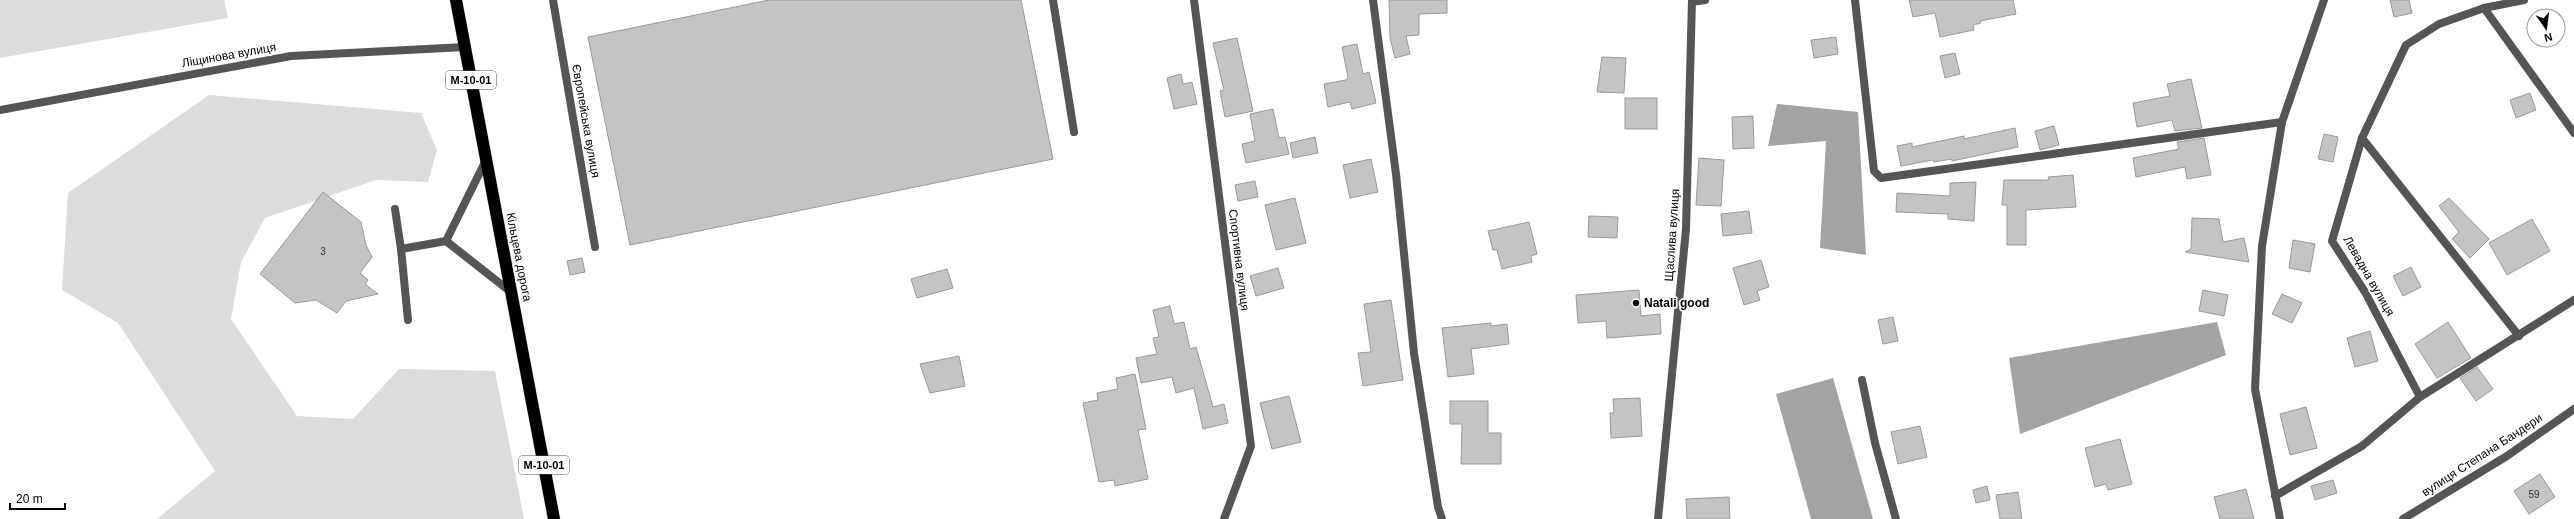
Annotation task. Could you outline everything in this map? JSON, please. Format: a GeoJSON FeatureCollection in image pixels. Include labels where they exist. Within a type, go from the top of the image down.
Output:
{"type":"FeatureCollection","features":[{"type":"Feature","properties":{"kind":"highway","name":"Кільцева дорога"},"geometry":{"type":"LineString","coordinates":[[456,0],[554,519]]}},
{"type":"Feature","properties":{"kind":"street","name":"Європейська вулиця"},"geometry":{"type":"LineString","coordinates":[[553,0],[596,247]]}},
{"type":"Feature","properties":{"kind":"street"},"geometry":{"type":"LineString","coordinates":[[1053,0],[1074,132]]}},
{"type":"Feature","properties":{"kind":"street","name":"Спортивна вулиця"},"geometry":{"type":"LineString","coordinates":[[1194,0],[1251,446],[1224,519]]}},
{"type":"Feature","properties":{"kind":"street"},"geometry":{"type":"LineString","coordinates":[[1373,0],[1396,174],[1414,353],[1438,507],[1442,519]]}},
{"type":"Feature","properties":{"kind":"street"},"geometry":{"type":"LineString","coordinates":[[1692,1],[1706,0]]}},
{"type":"Feature","properties":{"kind":"street"},"geometry":{"type":"LineString","coordinates":[[1855,0],[1874,171],[1881,178],[2282,122]]}},
{"type":"Feature","properties":{"kind":"street"},"geometry":{"type":"LineString","coordinates":[[2280,519],[2256,389],[2262,246],[2282,122],[2324,0]]}},
{"type":"Feature","properties":{"kind":"street","name":"Левадна вулиця"},"geometry":{"type":"LineString","coordinates":[[2420,397],[2365,292],[2332,241],[2362,138],[2406,45],[2439,24],[2484,8],[2524,0]]}},
{"type":"Feature","properties":{"kind":"street","name":"Щаслива вулиця"},"geometry":{"type":"LineString","coordinates":[[1658,519],[1686,229],[1692,1]]}},
{"type":"Feature","properties":{"kind":"street"},"geometry":{"type":"LineString","coordinates":[[2484,8],[2574,134]]}},
{"type":"Feature","properties":{"kind":"street","name":"Ліщинова вулиця"},"geometry":{"type":"LineString","coordinates":[[0,110],[291,56],[465,47]]}},
{"type":"Feature","properties":{"kind":"street"},"geometry":{"type":"LineString","coordinates":[[2362,138],[2519,336]]}},
{"type":"Feature","properties":{"kind":"street"},"geometry":{"type":"LineString","coordinates":[[446,241],[486,160]]}},
{"type":"Feature","properties":{"kind":"street"},"geometry":{"type":"LineString","coordinates":[[395,209],[401,249],[408,320]]}},
{"type":"Feature","properties":{"kind":"street"},"geometry":{"type":"LineString","coordinates":[[401,249],[446,241],[511,292]]}},
{"type":"Feature","properties":{"kind":"street"},"geometry":{"type":"LineString","coordinates":[[2275,496],[2362,446],[2420,397],[2574,300]]}},
{"type":"Feature","properties":{"kind":"street"},"geometry":{"type":"LineString","coordinates":[[1862,380],[1875,443],[1896,519]]}},
{"type":"Feature","properties":{"kind":"street","name":"вулиця Степана Бандери"},"geometry":{"type":"LineString","coordinates":[[2403,519],[2507,456],[2574,409]]}},
{"type":"Feature","properties":{"kind":"shaded area"},"geometry":{"type":"Polygon","coordinates":[[[0,0],[224,0],[228,18],[0,58],[0,0]]]}},
{"type":"Feature","properties":{"kind":"shaded area"},"geometry":{"type":"Polygon","coordinates":[[[209,95],[421,113],[437,150],[428,182],[376,180],[265,218],[241,262],[231,319],[297,416],[353,419],[399,369],[495,371],[524,519],[157,519],[215,471],[118,323],[62,290],[68,193],[209,95]]]}},
{"type":"Feature","properties":{"kind":"shaded area"},"geometry":{"type":"Polygon","coordinates":[[[1777,104],[1858,112],[1866,255],[1820,248],[1826,141],[1768,146],[1777,104]]]}},
{"type":"Feature","properties":{"kind":"shaded area"},"geometry":{"type":"Polygon","coordinates":[[[2217,322],[2226,355],[2020,434],[2009,358],[2217,322]]]}},
{"type":"Feature","properties":{"kind":"shaded area"},"geometry":{"type":"Polygon","coordinates":[[[1833,378],[1873,519],[1811,519],[1776,394],[1833,378]]]}},
{"type":"Feature","properties":{"kind":"building"},"geometry":{"type":"Polygon","coordinates":[[[769,0],[1021,0],[1053,159],[630,245],[588,37],[769,0]]]}},
{"type":"Feature","properties":{"kind":"building"},"geometry":{"type":"Polygon","coordinates":[[[1389,0],[1447,0],[1447,13],[1419,14],[1419,35],[1406,36],[1410,54],[1395,58],[1390,38],[1389,0]]]}},
{"type":"Feature","properties":{"kind":"building"},"geometry":{"type":"Polygon","coordinates":[[[1909,0],[2013,0],[2016,14],[1980,21],[1981,23],[1973,25],[1974,30],[1940,37],[1935,13],[1913,17],[1909,0]]]}},
{"type":"Feature","properties":{"kind":"building"},"geometry":{"type":"Polygon","coordinates":[[[2390,0],[2409,0],[2412,13],[2394,17],[2390,0]]]}},
{"type":"Feature","properties":{"kind":"building"},"geometry":{"type":"Polygon","coordinates":[[[1836,37],[1838,54],[1814,58],[1811,40],[1836,37]]]}},
{"type":"Feature","properties":{"kind":"building"},"geometry":{"type":"Polygon","coordinates":[[[1237,38],[1253,111],[1225,117],[1220,91],[1224,90],[1213,43],[1237,38]]]}},
{"type":"Feature","properties":{"kind":"building"},"geometry":{"type":"Polygon","coordinates":[[[1357,44],[1363,74],[1369,72],[1376,103],[1352,109],[1350,102],[1328,107],[1324,84],[1346,80],[1348,77],[1342,47],[1357,44]]]}},
{"type":"Feature","properties":{"kind":"building"},"geometry":{"type":"Polygon","coordinates":[[[1955,53],[1960,74],[1945,78],[1940,56],[1955,53]]]}},
{"type":"Feature","properties":{"kind":"building"},"geometry":{"type":"Polygon","coordinates":[[[1602,57],[1626,58],[1624,93],[1597,92],[1602,57]]]}},
{"type":"Feature","properties":{"kind":"building"},"geometry":{"type":"Polygon","coordinates":[[[1181,74],[1183,84],[1192,82],[1197,104],[1174,109],[1167,78],[1181,74]]]}},
{"type":"Feature","properties":{"kind":"building"},"geometry":{"type":"Polygon","coordinates":[[[2191,79],[2202,128],[2175,131],[2172,120],[2137,127],[2133,103],[2170,96],[2167,84],[2191,79]]]}},
{"type":"Feature","properties":{"kind":"building"},"geometry":{"type":"Polygon","coordinates":[[[2530,93],[2536,110],[2516,118],[2510,100],[2530,93]]]}},
{"type":"Feature","properties":{"kind":"building"},"geometry":{"type":"Polygon","coordinates":[[[1625,98],[1657,98],[1657,129],[1625,129],[1625,98]]]}},
{"type":"Feature","properties":{"kind":"building"},"geometry":{"type":"Polygon","coordinates":[[[1273,109],[1279,138],[1285,137],[1289,154],[1246,163],[1242,144],[1255,141],[1250,114],[1273,109]]]}},
{"type":"Feature","properties":{"kind":"building"},"geometry":{"type":"Polygon","coordinates":[[[1753,116],[1754,148],[1733,149],[1732,117],[1753,116]]]}},
{"type":"Feature","properties":{"kind":"building"},"geometry":{"type":"Polygon","coordinates":[[[2054,126],[2059,145],[2040,150],[2035,131],[2054,126]]]}},
{"type":"Feature","properties":{"kind":"building"},"geometry":{"type":"Polygon","coordinates":[[[2015,128],[2018,147],[1952,161],[1952,159],[1934,162],[1933,160],[1901,166],[1897,146],[1912,143],[1912,147],[1964,136],[1964,139],[2015,128]]]}},
{"type":"Feature","properties":{"kind":"building"},"geometry":{"type":"Polygon","coordinates":[[[2324,134],[2338,137],[2333,162],[2318,159],[2324,134]]]}},
{"type":"Feature","properties":{"kind":"building"},"geometry":{"type":"Polygon","coordinates":[[[1315,137],[1318,153],[1293,158],[1290,143],[1315,137]]]}},
{"type":"Feature","properties":{"kind":"building"},"geometry":{"type":"Polygon","coordinates":[[[2204,138],[2211,175],[2187,179],[2185,167],[2136,177],[2133,158],[2179,149],[2177,142],[2204,138]]]}},
{"type":"Feature","properties":{"kind":"building"},"geometry":{"type":"Polygon","coordinates":[[[1699,158],[1724,160],[1721,206],[1696,205],[1699,158]]]}},
{"type":"Feature","properties":{"kind":"building"},"geometry":{"type":"Polygon","coordinates":[[[1371,159],[1378,192],[1350,198],[1343,165],[1371,159]]]}},
{"type":"Feature","properties":{"kind":"building"},"geometry":{"type":"Polygon","coordinates":[[[2073,175],[2076,207],[2026,210],[2026,245],[2007,245],[2007,205],[2002,205],[2004,180],[2049,180],[2048,177],[2073,175]]]}},
{"type":"Feature","properties":{"kind":"building"},"geometry":{"type":"Polygon","coordinates":[[[1255,181],[1258,197],[1238,201],[1235,185],[1255,181]]]}},
{"type":"Feature","properties":{"kind":"building"},"geometry":{"type":"Polygon","coordinates":[[[1976,182],[1974,221],[1948,219],[1948,214],[1896,212],[1897,193],[1950,196],[1950,183],[1976,182]]]}},
{"type":"Feature","properties":{"kind":"building"},"geometry":{"type":"Polygon","coordinates":[[[323,192],[361,222],[366,245],[372,257],[360,273],[368,280],[365,284],[378,294],[346,301],[337,313],[316,300],[295,303],[260,274],[323,192]]]}},
{"type":"Feature","properties":{"kind":"building"},"geometry":{"type":"Polygon","coordinates":[[[1295,198],[1306,243],[1276,250],[1265,205],[1295,198]]]}},
{"type":"Feature","properties":{"kind":"building"},"geometry":{"type":"Polygon","coordinates":[[[2449,198],[2489,239],[2470,258],[2452,239],[2459,232],[2439,206],[2449,198]]]}},
{"type":"Feature","properties":{"kind":"building"},"geometry":{"type":"Polygon","coordinates":[[[1749,211],[1752,233],[1723,236],[1721,214],[1749,211]]]}},
{"type":"Feature","properties":{"kind":"building"},"geometry":{"type":"Polygon","coordinates":[[[1589,216],[1618,217],[1617,238],[1588,237],[1589,216]]]}},
{"type":"Feature","properties":{"kind":"building"},"geometry":{"type":"Polygon","coordinates":[[[2192,218],[2219,219],[2223,242],[2244,238],[2249,262],[2185,252],[2191,249],[2192,218]]]}},
{"type":"Feature","properties":{"kind":"building"},"geometry":{"type":"Polygon","coordinates":[[[2532,219],[2550,251],[2507,275],[2489,243],[2532,219]]]}},
{"type":"Feature","properties":{"kind":"building"},"geometry":{"type":"Polygon","coordinates":[[[1529,222],[1537,254],[1531,256],[1532,262],[1502,269],[1497,250],[1493,250],[1488,231],[1529,222]]]}},
{"type":"Feature","properties":{"kind":"building"},"geometry":{"type":"Polygon","coordinates":[[[2293,240],[2315,244],[2310,272],[2289,268],[2293,240]]]}},
{"type":"Feature","properties":{"kind":"building"},"geometry":{"type":"Polygon","coordinates":[[[582,258],[585,272],[570,275],[567,261],[582,258]]]}},
{"type":"Feature","properties":{"kind":"building"},"geometry":{"type":"Polygon","coordinates":[[[1761,260],[1769,287],[1757,291],[1760,300],[1744,305],[1733,268],[1761,260]]]}},
{"type":"Feature","properties":{"kind":"building"},"geometry":{"type":"Polygon","coordinates":[[[2411,267],[2421,287],[2403,296],[2393,276],[2411,267]]]}},
{"type":"Feature","properties":{"kind":"building"},"geometry":{"type":"Polygon","coordinates":[[[1278,268],[1284,288],[1256,296],[1250,276],[1278,268]]]}},
{"type":"Feature","properties":{"kind":"building"},"geometry":{"type":"Polygon","coordinates":[[[947,269],[953,288],[917,298],[911,279],[947,269]]]}},
{"type":"Feature","properties":{"kind":"building"},"geometry":{"type":"Polygon","coordinates":[[[1639,290],[1641,316],[1660,314],[1661,334],[1607,338],[1606,321],[1578,323],[1576,295],[1639,290]]]}},
{"type":"Feature","properties":{"kind":"building"},"geometry":{"type":"Polygon","coordinates":[[[2203,290],[2228,295],[2224,316],[2199,311],[2203,290]]]}},
{"type":"Feature","properties":{"kind":"building"},"geometry":{"type":"Polygon","coordinates":[[[2282,294],[2302,303],[2292,323],[2272,314],[2282,294]]]}},
{"type":"Feature","properties":{"kind":"building"},"geometry":{"type":"Polygon","coordinates":[[[1391,300],[1403,380],[1363,386],[1358,353],[1371,352],[1364,304],[1391,300]]]}},
{"type":"Feature","properties":{"kind":"building"},"geometry":{"type":"Polygon","coordinates":[[[1170,306],[1174,324],[1184,322],[1190,349],[1196,347],[1213,407],[1224,404],[1228,423],[1203,429],[1194,388],[1176,393],[1172,377],[1141,383],[1136,358],[1157,354],[1153,338],[1159,337],[1153,310],[1170,306]]]}},
{"type":"Feature","properties":{"kind":"building"},"geometry":{"type":"Polygon","coordinates":[[[1893,317],[1898,341],[1883,344],[1878,320],[1893,317]]]}},
{"type":"Feature","properties":{"kind":"building"},"geometry":{"type":"Polygon","coordinates":[[[2448,322],[2471,358],[2437,378],[2415,344],[2448,322]]]}},
{"type":"Feature","properties":{"kind":"building"},"geometry":{"type":"Polygon","coordinates":[[[1491,323],[1491,326],[1507,324],[1509,344],[1471,349],[1474,374],[1448,377],[1442,328],[1491,323]]]}},
{"type":"Feature","properties":{"kind":"building"},"geometry":{"type":"Polygon","coordinates":[[[2370,331],[2378,361],[2355,367],[2347,338],[2370,331]]]}},
{"type":"Feature","properties":{"kind":"building"},"geometry":{"type":"Polygon","coordinates":[[[959,356],[965,386],[930,393],[920,364],[959,356]]]}},
{"type":"Feature","properties":{"kind":"building"},"geometry":{"type":"Polygon","coordinates":[[[2477,367],[2493,389],[2476,401],[2460,378],[2477,367]]]}},
{"type":"Feature","properties":{"kind":"building"},"geometry":{"type":"Polygon","coordinates":[[[1135,374],[1146,429],[1138,430],[1148,479],[1115,486],[1114,480],[1099,482],[1083,403],[1098,400],[1097,393],[1118,389],[1116,378],[1135,374]]]}},
{"type":"Feature","properties":{"kind":"building"},"geometry":{"type":"Polygon","coordinates":[[[1289,396],[1301,442],[1272,449],[1260,403],[1289,396]]]}},
{"type":"Feature","properties":{"kind":"building"},"geometry":{"type":"Polygon","coordinates":[[[1640,398],[1642,436],[1611,438],[1610,413],[1614,413],[1613,399],[1640,398]]]}},
{"type":"Feature","properties":{"kind":"building"},"geometry":{"type":"Polygon","coordinates":[[[1450,401],[1488,401],[1488,433],[1501,433],[1501,464],[1461,464],[1462,424],[1450,424],[1450,401]]]}},
{"type":"Feature","properties":{"kind":"building"},"geometry":{"type":"Polygon","coordinates":[[[2306,407],[2317,448],[2290,455],[2280,414],[2306,407]]]}},
{"type":"Feature","properties":{"kind":"building"},"geometry":{"type":"Polygon","coordinates":[[[1920,426],[1927,457],[1898,464],[1891,432],[1920,426]]]}},
{"type":"Feature","properties":{"kind":"building"},"geometry":{"type":"Polygon","coordinates":[[[2120,439],[2132,484],[2108,490],[2106,484],[2095,487],[2085,448],[2120,439]]]}},
{"type":"Feature","properties":{"kind":"building"},"geometry":{"type":"Polygon","coordinates":[[[2540,474],[2555,497],[2529,514],[2514,491],[2540,474]]]}},
{"type":"Feature","properties":{"kind":"building"},"geometry":{"type":"Polygon","coordinates":[[[2333,480],[2337,493],[2315,500],[2311,486],[2333,480]]]}},
{"type":"Feature","properties":{"kind":"building"},"geometry":{"type":"Polygon","coordinates":[[[1987,486],[1990,500],[1976,503],[1973,490],[1987,486]]]}},
{"type":"Feature","properties":{"kind":"building"},"geometry":{"type":"Polygon","coordinates":[[[2246,489],[2254,519],[2220,519],[2214,497],[2246,489]]]}},
{"type":"Feature","properties":{"kind":"building"},"geometry":{"type":"Polygon","coordinates":[[[2018,492],[2022,519],[2000,519],[1996,495],[2018,492]]]}},
{"type":"Feature","properties":{"kind":"building"},"geometry":{"type":"Polygon","coordinates":[[[1729,497],[1730,519],[1687,519],[1686,499],[1729,497]]]}},
{"type":"Feature","properties":{"kind":"place","name":"Natali good"},"geometry":{"type":"Point","coordinates":[1636,303]}}]}
